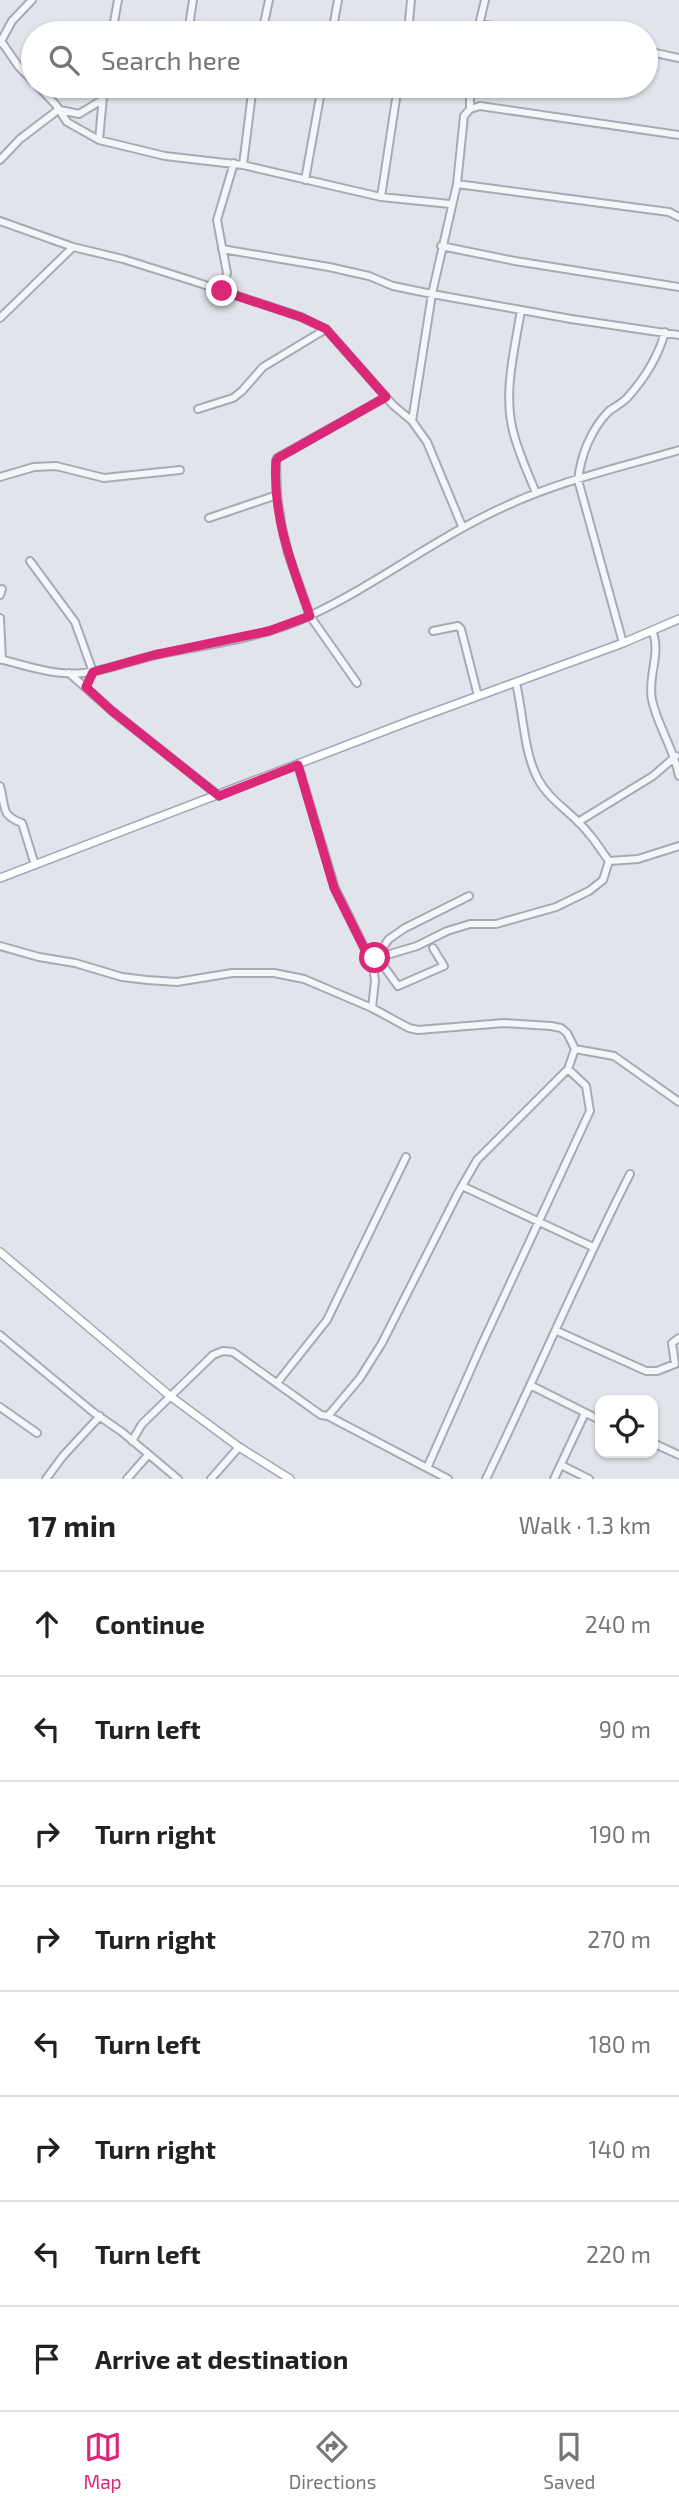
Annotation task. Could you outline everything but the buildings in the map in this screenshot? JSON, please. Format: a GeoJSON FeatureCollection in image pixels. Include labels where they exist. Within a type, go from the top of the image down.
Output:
{"type":"FeatureCollection","features":[{"type":"Feature","properties":{"kind":"main road"},"geometry":{"type":"LineString","coordinates":[[0,878],[623,643],[679,619]]}},
{"type":"Feature","properties":{"kind":"main road"},"geometry":{"type":"LineString","coordinates":[[0,1252],[170,1396],[239,1447],[290,1479]]}},
{"type":"Feature","properties":{"kind":"street"},"geometry":{"type":"LineString","coordinates":[[21,69],[1,42],[12,21],[32,0]]}},
{"type":"Feature","properties":{"kind":"street"},"geometry":{"type":"LineString","coordinates":[[114,21],[118,0]]}},
{"type":"Feature","properties":{"kind":"street"},"geometry":{"type":"LineString","coordinates":[[190,21],[194,0]]}},
{"type":"Feature","properties":{"kind":"street"},"geometry":{"type":"LineString","coordinates":[[265,21],[269,0]]}},
{"type":"Feature","properties":{"kind":"street"},"geometry":{"type":"LineString","coordinates":[[334,21],[338,0]]}},
{"type":"Feature","properties":{"kind":"street"},"geometry":{"type":"LineString","coordinates":[[409,21],[411,0]]}},
{"type":"Feature","properties":{"kind":"street"},"geometry":{"type":"LineString","coordinates":[[480,21],[485,0]]}},
{"type":"Feature","properties":{"kind":"street"},"geometry":{"type":"LineString","coordinates":[[658,54],[679,58]]}},
{"type":"Feature","properties":{"kind":"street"},"geometry":{"type":"LineString","coordinates":[[48,98],[67,122],[99,140],[165,156],[234,163],[381,197],[450,204]]}},
{"type":"Feature","properties":{"kind":"street"},"geometry":{"type":"LineString","coordinates":[[243,165],[252,98]]}},
{"type":"Feature","properties":{"kind":"street"},"geometry":{"type":"LineString","coordinates":[[305,180],[320,98]]}},
{"type":"Feature","properties":{"kind":"street"},"geometry":{"type":"LineString","coordinates":[[381,197],[396,98]]}},
{"type":"Feature","properties":{"kind":"street"},"geometry":{"type":"LineString","coordinates":[[470,98],[470,109]]}},
{"type":"Feature","properties":{"kind":"street"},"geometry":{"type":"LineString","coordinates":[[0,160],[20,139],[58,110],[79,114],[102,100]]}},
{"type":"Feature","properties":{"kind":"street"},"geometry":{"type":"LineString","coordinates":[[99,140],[102,100]]}},
{"type":"Feature","properties":{"kind":"street"},"geometry":{"type":"LineString","coordinates":[[412,421],[441,246],[457,184],[464,116],[470,109],[480,106],[679,135]]}},
{"type":"Feature","properties":{"kind":"street"},"geometry":{"type":"LineString","coordinates":[[222,291],[227,273],[217,220],[234,163]]}},
{"type":"Feature","properties":{"kind":"street"},"geometry":{"type":"LineString","coordinates":[[457,184],[669,212],[679,217]]}},
{"type":"Feature","properties":{"kind":"street"},"geometry":{"type":"LineString","coordinates":[[0,221],[73,247],[123,259],[301,317],[326,329],[386,397],[412,421],[434,456],[462,526]]}},
{"type":"Feature","properties":{"kind":"street"},"geometry":{"type":"LineString","coordinates":[[441,246],[515,261],[679,287]]}},
{"type":"Feature","properties":{"kind":"street"},"geometry":{"type":"LineString","coordinates":[[0,318],[73,247]]}},
{"type":"Feature","properties":{"kind":"street"},"geometry":{"type":"LineString","coordinates":[[222,249],[329,267],[369,276],[393,286],[432,294],[679,335]]}},
{"type":"Feature","properties":{"kind":"street"},"geometry":{"type":"LineString","coordinates":[[521,310],[510,382],[510,413],[512,431],[536,493]]}},
{"type":"Feature","properties":{"kind":"street"},"geometry":{"type":"LineString","coordinates":[[198,409],[233,398],[263,367],[326,329]]}},
{"type":"Feature","properties":{"kind":"street"},"geometry":{"type":"LineString","coordinates":[[623,643],[578,480],[586,445],[607,413],[626,398],[650,370],[659,354],[665,332]]}},
{"type":"Feature","properties":{"kind":"street"},"geometry":{"type":"LineString","coordinates":[[357,683],[310,616],[288,553],[276,495],[275,466],[278,458],[386,397]]}},
{"type":"Feature","properties":{"kind":"street"},"geometry":{"type":"LineString","coordinates":[[0,618],[1,659],[69,673],[93,672],[154,655],[269,631],[310,616],[370,583],[462,526],[536,493],[679,450]]}},
{"type":"Feature","properties":{"kind":"street"},"geometry":{"type":"LineString","coordinates":[[0,477],[34,467],[56,466],[104,478],[180,470]]}},
{"type":"Feature","properties":{"kind":"street"},"geometry":{"type":"LineString","coordinates":[[209,518],[276,495]]}},
{"type":"Feature","properties":{"kind":"street"},"geometry":{"type":"LineString","coordinates":[[30,561],[75,622],[93,672],[86,687]]}},
{"type":"Feature","properties":{"kind":"street"},"geometry":{"type":"LineString","coordinates":[[433,631],[458,626],[461,629],[478,696]]}},
{"type":"Feature","properties":{"kind":"street"},"geometry":{"type":"LineString","coordinates":[[652,631],[657,641],[650,678],[652,699],[665,740],[676,756],[679,776]]}},
{"type":"Feature","properties":{"kind":"street"},"geometry":{"type":"LineString","coordinates":[[69,673],[112,711],[219,796]]}},
{"type":"Feature","properties":{"kind":"street"},"geometry":{"type":"LineString","coordinates":[[516,683],[537,778],[554,801],[578,822],[609,861]]}},
{"type":"Feature","properties":{"kind":"street"},"geometry":{"type":"LineString","coordinates":[[578,822],[653,776],[676,756]]}},
{"type":"Feature","properties":{"kind":"street"},"geometry":{"type":"LineString","coordinates":[[298,765],[334,888],[374,958],[398,986],[444,966],[433,948]]}},
{"type":"Feature","properties":{"kind":"street"},"geometry":{"type":"LineString","coordinates":[[0,786],[2,809],[9,819],[22,823],[35,865]]}},
{"type":"Feature","properties":{"kind":"street"},"geometry":{"type":"LineString","coordinates":[[609,861],[638,859],[679,846]]}},
{"type":"Feature","properties":{"kind":"street"},"geometry":{"type":"LineString","coordinates":[[374,958],[417,946],[447,931],[470,924],[496,924],[555,907],[589,891],[603,880],[609,861]]}},
{"type":"Feature","properties":{"kind":"street"},"geometry":{"type":"LineString","coordinates":[[372,1008],[374,958],[389,939],[405,928],[469,896]]}},
{"type":"Feature","properties":{"kind":"street"},"geometry":{"type":"LineString","coordinates":[[0,946],[122,977],[147,980],[177,982],[232,973],[274,973],[304,979],[418,1030],[504,1023],[551,1026],[561,1028],[567,1033],[575,1049],[568,1069],[486,1150],[462,1185],[382,1343],[360,1378],[328,1416]]}},
{"type":"Feature","properties":{"kind":"street"},"geometry":{"type":"LineString","coordinates":[[575,1049],[614,1056],[679,1102]]}},
{"type":"Feature","properties":{"kind":"street"},"geometry":{"type":"LineString","coordinates":[[427,1468],[590,1111],[586,1086],[568,1069]]}},
{"type":"Feature","properties":{"kind":"street"},"geometry":{"type":"LineString","coordinates":[[277,1383],[327,1320],[406,1157]]}},
{"type":"Feature","properties":{"kind":"street"},"geometry":{"type":"LineString","coordinates":[[486,1479],[532,1386],[593,1247],[630,1174]]}},
{"type":"Feature","properties":{"kind":"street"},"geometry":{"type":"LineString","coordinates":[[462,1185],[593,1247]]}},
{"type":"Feature","properties":{"kind":"street"},"geometry":{"type":"LineString","coordinates":[[557,1331],[646,1371],[657,1371],[675,1364],[672,1343],[679,1338]]}},
{"type":"Feature","properties":{"kind":"street"},"geometry":{"type":"LineString","coordinates":[[0,1335],[178,1479]]}},
{"type":"Feature","properties":{"kind":"street"},"geometry":{"type":"LineString","coordinates":[[132,1441],[142,1424],[213,1355],[223,1351],[233,1352],[321,1415],[328,1416],[448,1479]]}},
{"type":"Feature","properties":{"kind":"street"},"geometry":{"type":"LineString","coordinates":[[532,1386],[595,1418]]}},
{"type":"Feature","properties":{"kind":"street"},"geometry":{"type":"LineString","coordinates":[[0,1407],[37,1433]]}},
{"type":"Feature","properties":{"kind":"street"},"geometry":{"type":"LineString","coordinates":[[554,1479],[585,1413]]}},
{"type":"Feature","properties":{"kind":"street"},"geometry":{"type":"LineString","coordinates":[[46,1479],[100,1416]]}},
{"type":"Feature","properties":{"kind":"street"},"geometry":{"type":"LineString","coordinates":[[658,1445],[679,1455]]}},
{"type":"Feature","properties":{"kind":"street"},"geometry":{"type":"LineString","coordinates":[[211,1479],[239,1447]]}},
{"type":"Feature","properties":{"kind":"street"},"geometry":{"type":"LineString","coordinates":[[127,1479],[148,1455]]}},
{"type":"Feature","properties":{"kind":"street"},"geometry":{"type":"LineString","coordinates":[[561,1465],[589,1479]]}},
{"type":"Feature","properties":{"kind":"route"},"geometry":{"type":"LineString","coordinates":[[222,291],[301,317],[326,329],[386,397],[276,461],[276,495],[282,528],[310,616],[269,631],[154,655],[93,672],[86,687],[99,701],[219,796],[298,765],[334,888],[370,960],[375,958]]}}]}
